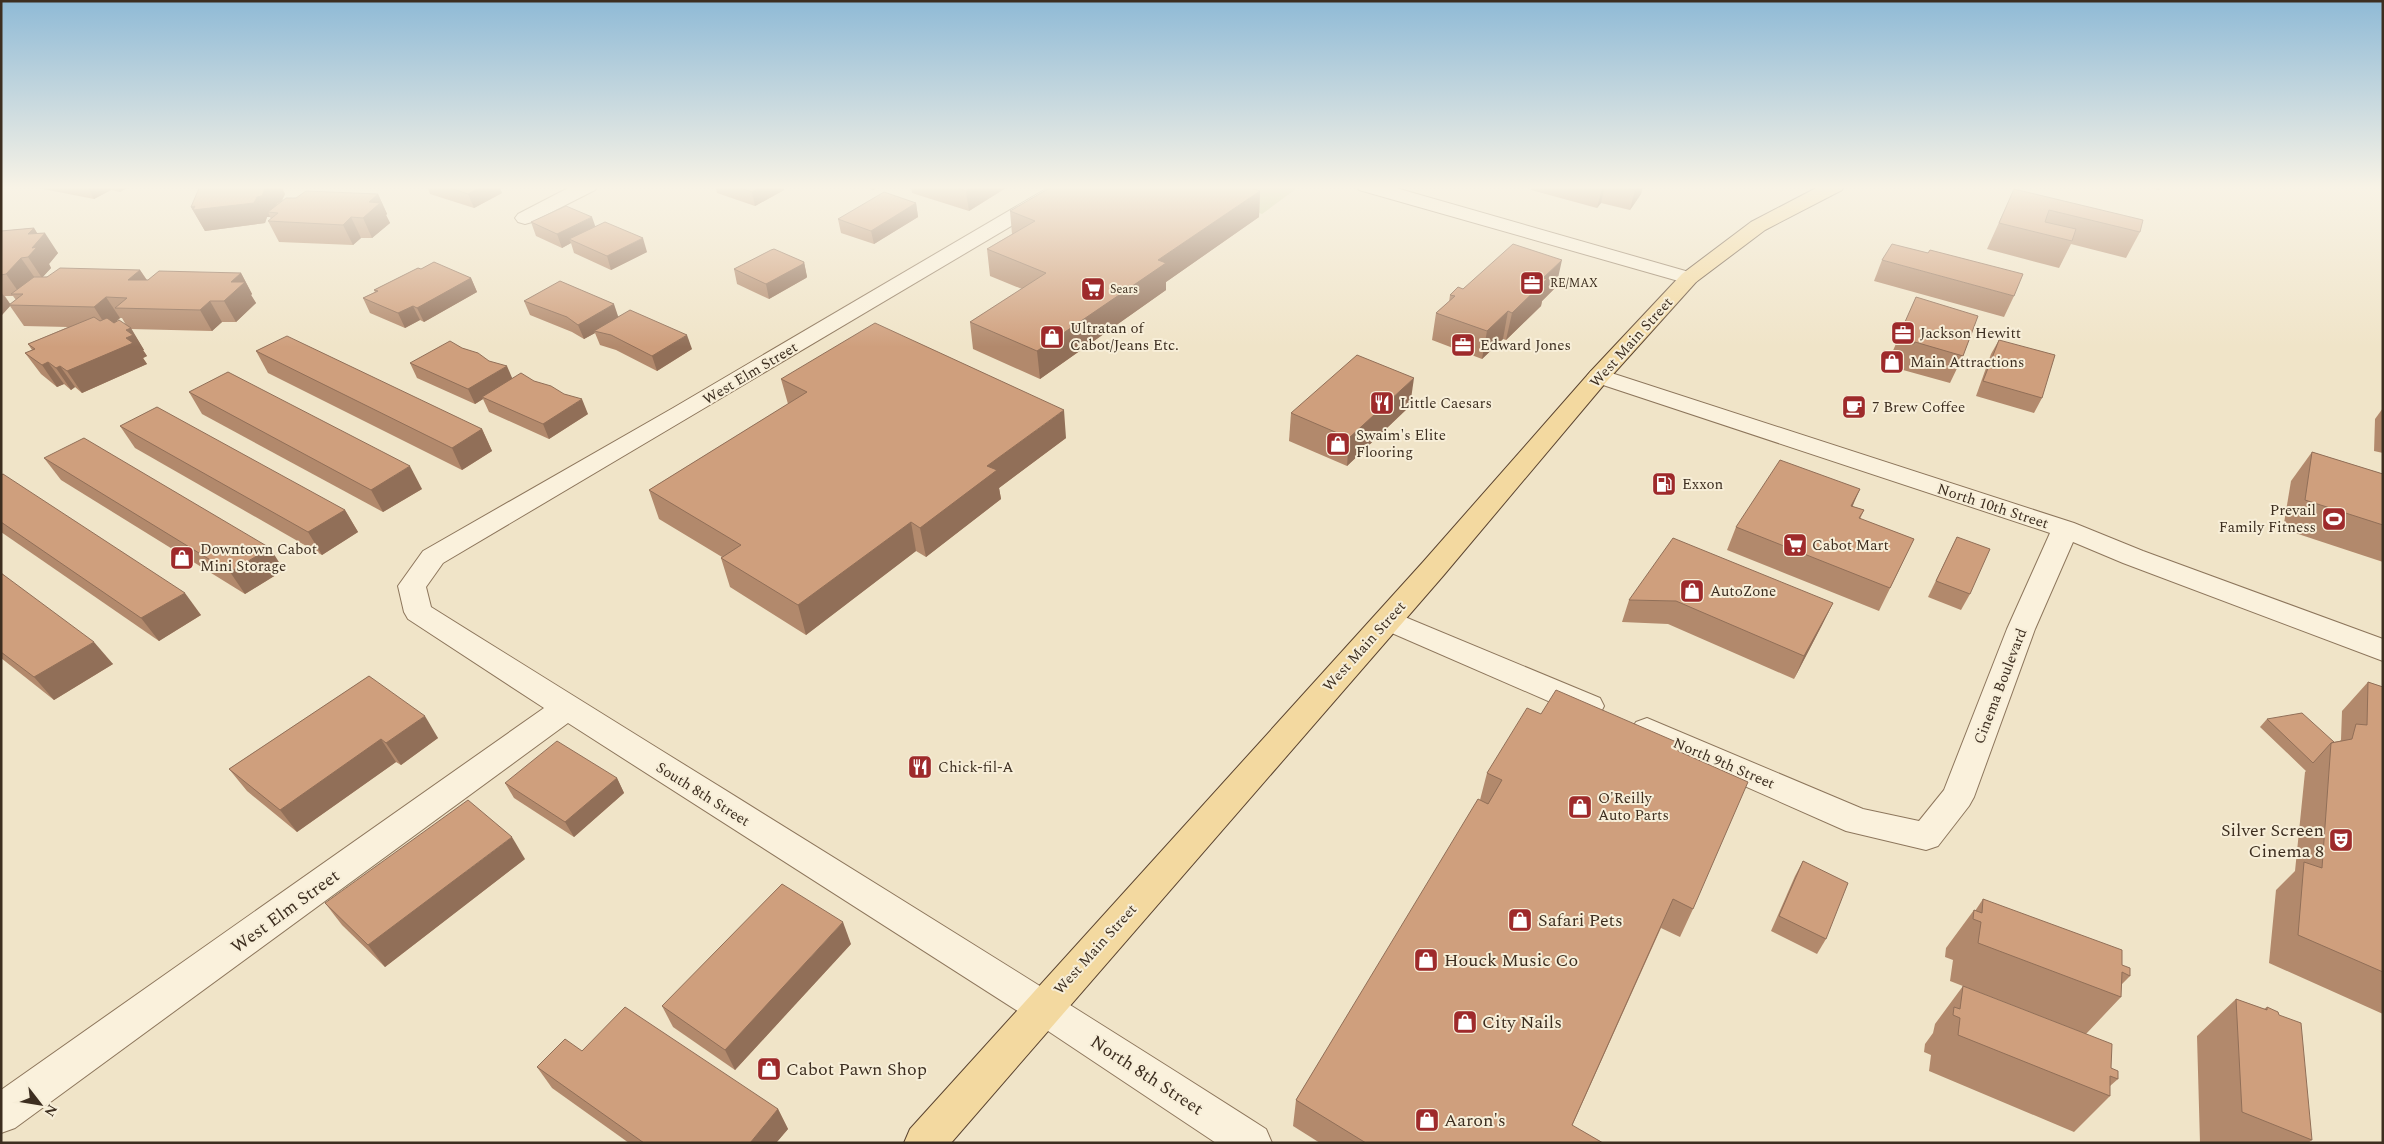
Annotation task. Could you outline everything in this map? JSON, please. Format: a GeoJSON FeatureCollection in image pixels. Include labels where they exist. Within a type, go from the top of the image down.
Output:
{"type":"FeatureCollection","features":[{"type":"Feature","properties":{"kind":"main road","name":"West Main Street"},"geometry":{"type":"LineString","coordinates":[[924,1143],[1388,620],[1599,376],[1689,278],[1740,239]]}},
{"type":"Feature","properties":{"kind":"street","name":"West Elm Street"},"geometry":{"type":"LineString","coordinates":[[433,557],[975,239]]}},
{"type":"Feature","properties":{"kind":"street"},"geometry":{"type":"LineString","coordinates":[[1553,239],[1689,278]]}},
{"type":"Feature","properties":{"kind":"street","name":"North 10th Street"},"geometry":{"type":"LineString","coordinates":[[1599,376],[2065,529],[2133,558],[2383,650]]}},
{"type":"Feature","properties":{"kind":"street","name":"Cinema Boulevard"},"geometry":{"type":"LineString","coordinates":[[1926,836],[1958,797],[2022,629],[2065,529]]}},
{"type":"Feature","properties":{"kind":"street","name":"South 8th Street"},"geometry":{"type":"LineString","coordinates":[[433,557],[412,586],[418,612],[679,779],[1043,1007]]}},
{"type":"Feature","properties":{"kind":"street","name":"North 9th Street"},"geometry":{"type":"LineString","coordinates":[[1388,620],[1858,821],[1926,836]]}},
{"type":"Feature","properties":{"kind":"street","name":"West Elm Street"},"geometry":{"type":"LineString","coordinates":[[1,1114],[568,707]]}},
{"type":"Feature","properties":{"kind":"street","name":"North 8th Street"},"geometry":{"type":"LineString","coordinates":[[1043,1007],[1252,1143]]}},
{"type":"Feature","properties":{"kind":"building"},"geometry":{"type":"Polygon","coordinates":[[[1,239],[39,239],[32,248],[37,247],[28,257],[21,258],[6,274],[1,275],[1,239]]]}},
{"type":"Feature","properties":{"kind":"building"},"geometry":{"type":"Polygon","coordinates":[[[570,239],[640,239],[607,256],[570,239]]]}},
{"type":"Feature","properties":{"kind":"building"},"geometry":{"type":"Polygon","coordinates":[[[1003,239],[1188,239],[1158,260],[1166,263],[1037,351],[970,322],[1046,273],[987,249],[1003,239]]]}},
{"type":"Feature","properties":{"kind":"building"},"geometry":{"type":"Polygon","coordinates":[[[1513,244],[1562,260],[1543,278],[1547,279],[1512,313],[1508,311],[1487,331],[1436,313],[1455,296],[1450,295],[1458,287],[1463,289],[1513,244]]]}},
{"type":"Feature","properties":{"kind":"building"},"geometry":{"type":"Polygon","coordinates":[[[1892,244],[1928,253],[1930,250],[2023,274],[2014,296],[1882,260],[1892,244]]]}},
{"type":"Feature","properties":{"kind":"building"},"geometry":{"type":"Polygon","coordinates":[[[774,249],[804,262],[766,284],[734,269],[771,250],[774,249]]]}},
{"type":"Feature","properties":{"kind":"building"},"geometry":{"type":"Polygon","coordinates":[[[434,262],[471,278],[417,308],[413,306],[398,313],[363,298],[378,291],[374,290],[434,262]]]}},
{"type":"Feature","properties":{"kind":"building"},"geometry":{"type":"Polygon","coordinates":[[[60,268],[140,270],[128,280],[148,280],[159,271],[241,273],[231,282],[245,282],[224,301],[210,301],[200,310],[115,308],[127,298],[106,297],[94,307],[9,305],[23,294],[11,294],[34,277],[47,277],[60,268]]]}},
{"type":"Feature","properties":{"kind":"building"},"geometry":{"type":"Polygon","coordinates":[[[560,281],[614,304],[578,325],[567,317],[524,301],[560,281]]]}},
{"type":"Feature","properties":{"kind":"building"},"geometry":{"type":"Polygon","coordinates":[[[1916,297],[1978,316],[1963,356],[1915,342],[1914,344],[1897,340],[1916,297]]]}},
{"type":"Feature","properties":{"kind":"building"},"geometry":{"type":"Polygon","coordinates":[[[630,310],[687,335],[652,356],[611,335],[594,331],[630,310]]]}},
{"type":"Feature","properties":{"kind":"building"},"geometry":{"type":"Polygon","coordinates":[[[94,317],[100,321],[107,318],[114,323],[119,320],[131,328],[126,330],[133,335],[126,338],[133,343],[67,371],[60,366],[56,368],[48,362],[42,365],[25,353],[35,349],[28,344],[94,317]]]}},
{"type":"Feature","properties":{"kind":"building"},"geometry":{"type":"Polygon","coordinates":[[[875,323],[1064,410],[987,466],[997,470],[920,528],[911,522],[798,605],[721,558],[741,545],[649,490],[807,392],[781,379],[875,323]]]}},
{"type":"Feature","properties":{"kind":"building"},"geometry":{"type":"Polygon","coordinates":[[[287,336],[482,429],[452,448],[256,351],[287,336]]]}},
{"type":"Feature","properties":{"kind":"building"},"geometry":{"type":"Polygon","coordinates":[[[1999,340],[2055,355],[2042,398],[1983,381],[1999,340]]]}},
{"type":"Feature","properties":{"kind":"building"},"geometry":{"type":"Polygon","coordinates":[[[450,341],[462,348],[478,353],[489,361],[507,366],[468,389],[410,363],[450,341]]]}},
{"type":"Feature","properties":{"kind":"building"},"geometry":{"type":"Polygon","coordinates":[[[1357,355],[1414,378],[1349,438],[1291,413],[1357,355]]]}},
{"type":"Feature","properties":{"kind":"building"},"geometry":{"type":"Polygon","coordinates":[[[228,372],[410,466],[371,490],[189,392],[228,372]]]}},
{"type":"Feature","properties":{"kind":"building"},"geometry":{"type":"Polygon","coordinates":[[[521,373],[564,394],[582,399],[543,424],[482,397],[521,373]]]}},
{"type":"Feature","properties":{"kind":"building"},"geometry":{"type":"Polygon","coordinates":[[[157,407],[345,510],[308,532],[120,426],[157,407]]]}},
{"type":"Feature","properties":{"kind":"building"},"geometry":{"type":"Polygon","coordinates":[[[84,438],[270,548],[230,572],[44,458],[84,438]]]}},
{"type":"Feature","properties":{"kind":"building"},"geometry":{"type":"Polygon","coordinates":[[[2312,452],[2383,474],[2383,525],[2305,500],[2312,452]]]}},
{"type":"Feature","properties":{"kind":"building","name":"Cabot Mart"},"geometry":{"type":"Polygon","coordinates":[[[1780,460],[1860,489],[1851,506],[1864,510],[1859,518],[1914,539],[1890,588],[1736,527],[1780,460]]]}},
{"type":"Feature","properties":{"kind":"building"},"geometry":{"type":"Polygon","coordinates":[[[3,474],[185,593],[141,618],[1,522],[1,475],[3,474]]]}},
{"type":"Feature","properties":{"kind":"building"},"geometry":{"type":"Polygon","coordinates":[[[1957,537],[1990,549],[1970,594],[1936,581],[1957,537]]]}},
{"type":"Feature","properties":{"kind":"building"},"geometry":{"type":"Polygon","coordinates":[[[1673,538],[1833,603],[1804,656],[1676,601],[1629,600],[1673,538]]]}},
{"type":"Feature","properties":{"kind":"building"},"geometry":{"type":"Polygon","coordinates":[[[1,573],[94,642],[34,677],[1,652],[1,573]]]}},
{"type":"Feature","properties":{"kind":"building"},"geometry":{"type":"Polygon","coordinates":[[[369,676],[425,716],[386,743],[381,739],[280,810],[229,769],[369,676]]]}},
{"type":"Feature","properties":{"kind":"building","name":"Silver Screen Cinema 8"},"geometry":{"type":"Polygon","coordinates":[[[2368,682],[2383,687],[2383,972],[2298,935],[2304,862],[2322,868],[2331,743],[2352,739],[2356,724],[2367,725],[2368,682]]]}},
{"type":"Feature","properties":{"kind":"building"},"geometry":{"type":"Polygon","coordinates":[[[1556,690],[1681,744],[1678,751],[1748,782],[1693,909],[1673,899],[1572,1125],[1603,1143],[1366,1143],[1296,1100],[1478,799],[1488,804],[1502,780],[1487,773],[1527,708],[1541,714],[1556,690]]]}},
{"type":"Feature","properties":{"kind":"building"},"geometry":{"type":"Polygon","coordinates":[[[2302,713],[2334,742],[2313,763],[2267,719],[2302,713]]]}},
{"type":"Feature","properties":{"kind":"building"},"geometry":{"type":"Polygon","coordinates":[[[557,741],[617,778],[565,822],[505,783],[557,741]]]}},
{"type":"Feature","properties":{"kind":"building"},"geometry":{"type":"Polygon","coordinates":[[[468,800],[512,837],[368,945],[325,903],[468,800]]]}},
{"type":"Feature","properties":{"kind":"building"},"geometry":{"type":"Polygon","coordinates":[[[1803,861],[1848,883],[1826,939],[1779,916],[1803,861]]]}},
{"type":"Feature","properties":{"kind":"building"},"geometry":{"type":"Polygon","coordinates":[[[782,884],[843,922],[725,1050],[662,1006],[782,884]]]}},
{"type":"Feature","properties":{"kind":"building"},"geometry":{"type":"Polygon","coordinates":[[[1983,899],[2122,950],[2122,965],[2130,968],[2130,976],[2122,972],[2121,997],[1978,943],[1981,922],[1973,919],[1974,910],[1982,913],[1983,899]]]}},
{"type":"Feature","properties":{"kind":"building"},"geometry":{"type":"Polygon","coordinates":[[[1963,986],[2112,1044],[2111,1068],[2118,1071],[2118,1079],[2110,1076],[2110,1096],[1958,1035],[1960,1018],[1953,1015],[1954,1007],[1960,1009],[1963,986]]]}},
{"type":"Feature","properties":{"kind":"building"},"geometry":{"type":"Polygon","coordinates":[[[2236,999],[2267,1010],[2267,1007],[2278,1012],[2279,1015],[2301,1023],[2312,1140],[2242,1112],[2236,999]]]}},
{"type":"Feature","properties":{"kind":"building"},"geometry":{"type":"Polygon","coordinates":[[[625,1007],[778,1109],[750,1143],[644,1143],[537,1067],[565,1039],[582,1051],[625,1007]]]}},
{"type":"Feature","properties":{"kind":"place","name":"RE/MAX"},"geometry":{"type":"Point","coordinates":[1532,283]}},
{"type":"Feature","properties":{"kind":"place","name":"Sears"},"geometry":{"type":"Point","coordinates":[1093,289]}},
{"type":"Feature","properties":{"kind":"place","name":"Jackson Hewitt"},"geometry":{"type":"Point","coordinates":[1903,333]}},
{"type":"Feature","properties":{"kind":"place","name":"Ultratan of Cabot/Jeans Etc."},"geometry":{"type":"Point","coordinates":[1052,337]}},
{"type":"Feature","properties":{"kind":"place","name":"Edward Jones"},"geometry":{"type":"Point","coordinates":[1463,345]}},
{"type":"Feature","properties":{"kind":"place","name":"Main Attractions"},"geometry":{"type":"Point","coordinates":[1892,362]}},
{"type":"Feature","properties":{"kind":"place","name":"Little Caesars"},"geometry":{"type":"Point","coordinates":[1382,403]}},
{"type":"Feature","properties":{"kind":"place","name":"7 Brew Coffee"},"geometry":{"type":"Point","coordinates":[1854,407]}},
{"type":"Feature","properties":{"kind":"place","name":"Swaim's Elite Flooring"},"geometry":{"type":"Point","coordinates":[1338,444]}},
{"type":"Feature","properties":{"kind":"place","name":"Exxon"},"geometry":{"type":"Point","coordinates":[1664,484]}},
{"type":"Feature","properties":{"kind":"place","name":"Prevail Family Fitness"},"geometry":{"type":"Point","coordinates":[2334,519]}},
{"type":"Feature","properties":{"kind":"place","name":"Cabot Mart"},"geometry":{"type":"Point","coordinates":[1795,545]}},
{"type":"Feature","properties":{"kind":"place","name":"Downtown Cabot Mini Storage"},"geometry":{"type":"Point","coordinates":[182,558]}},
{"type":"Feature","properties":{"kind":"place","name":"AutoZone"},"geometry":{"type":"Point","coordinates":[1692,591]}},
{"type":"Feature","properties":{"kind":"place","name":"Chick-fil-A"},"geometry":{"type":"Point","coordinates":[920,767]}},
{"type":"Feature","properties":{"kind":"place","name":"O'Reilly Auto Parts"},"geometry":{"type":"Point","coordinates":[1580,807]}},
{"type":"Feature","properties":{"kind":"place","name":"Silver Screen Cinema 8"},"geometry":{"type":"Point","coordinates":[2341,840]}},
{"type":"Feature","properties":{"kind":"place","name":"Safari Pets"},"geometry":{"type":"Point","coordinates":[1520,920]}},
{"type":"Feature","properties":{"kind":"place","name":"Houck Music Co"},"geometry":{"type":"Point","coordinates":[1426,960]}},
{"type":"Feature","properties":{"kind":"place","name":"City Nails"},"geometry":{"type":"Point","coordinates":[1465,1022]}},
{"type":"Feature","properties":{"kind":"place","name":"Cabot Pawn Shop"},"geometry":{"type":"Point","coordinates":[769,1069]}},
{"type":"Feature","properties":{"kind":"place","name":"Aaron's"},"geometry":{"type":"Point","coordinates":[1427,1120]}}]}
